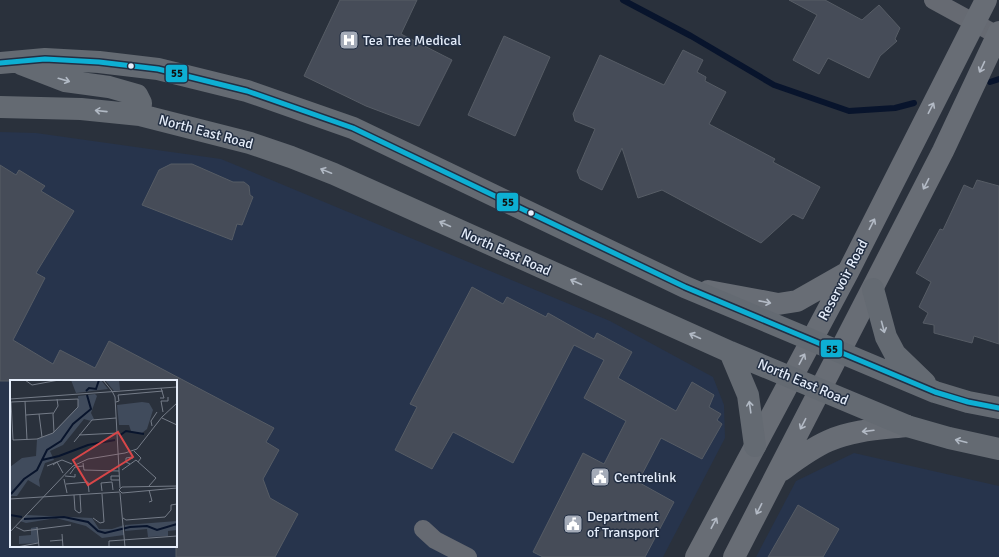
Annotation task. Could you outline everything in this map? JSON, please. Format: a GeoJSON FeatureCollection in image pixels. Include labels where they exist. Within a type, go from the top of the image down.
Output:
{"type":"FeatureCollection","features":[{"type":"Feature","properties":{"kind":"highway"},"geometry":{"type":"LineString","coordinates":[[7,62],[45,59],[99,62],[158,69],[247,91],[353,128],[685,287],[935,392],[968,402],[999,408]]}},
{"type":"Feature","properties":{"kind":"highway"},"geometry":{"type":"LineString","coordinates":[[7,62],[65,81],[109,87],[137,95],[141,103],[140,115]]}},
{"type":"Feature","properties":{"kind":"highway","name":"North East Road"},"geometry":{"type":"LineString","coordinates":[[0,107],[81,109],[140,115],[250,143],[317,168],[730,352],[907,426],[949,438],[999,449]]}},
{"type":"Feature","properties":{"kind":"highway"},"geometry":{"type":"LineString","coordinates":[[873,289],[886,337],[895,354],[935,392]]}},
{"type":"Feature","properties":{"kind":"highway"},"geometry":{"type":"LineString","coordinates":[[730,352],[748,395],[755,446]]}},
{"type":"Feature","properties":{"kind":"main road","name":"Reservoir Road"},"geometry":{"type":"LineString","coordinates":[[696,557],[848,272],[986,0]]}},
{"type":"Feature","properties":{"kind":"main road"},"geometry":{"type":"LineString","coordinates":[[734,557],[943,151],[998,33]]}},
{"type":"Feature","properties":{"kind":"main road"},"geometry":{"type":"LineString","coordinates":[[685,287],[778,304],[797,301],[848,272]]}},
{"type":"Feature","properties":{"kind":"main road"},"geometry":{"type":"LineString","coordinates":[[777,474],[808,451],[828,441],[861,432],[907,426]]}},
{"type":"Feature","properties":{"kind":"street"},"geometry":{"type":"LineString","coordinates":[[933,0],[998,33]]}},
{"type":"Feature","properties":{"kind":"street"},"geometry":{"type":"LineString","coordinates":[[423,529],[435,540],[468,557]]}},
{"type":"Feature","properties":{"kind":"shaded area"},"geometry":{"type":"Polygon","coordinates":[[[0,132],[36,133],[221,159],[610,321],[713,377],[724,405],[725,438],[663,557],[0,557],[0,132]]]}},
{"type":"Feature","properties":{"kind":"shaded area"},"geometry":{"type":"Polygon","coordinates":[[[854,453],[999,486],[999,557],[756,557],[796,481],[854,453]]]}},
{"type":"Feature","properties":{"kind":"building"},"geometry":{"type":"Polygon","coordinates":[[[340,0],[417,0],[401,34],[452,60],[419,126],[366,106],[304,76],[340,0]]]}},
{"type":"Feature","properties":{"kind":"building"},"geometry":{"type":"Polygon","coordinates":[[[789,0],[825,0],[862,20],[879,5],[900,28],[895,39],[897,41],[880,56],[869,78],[828,58],[819,74],[793,60],[817,15],[789,0]]]}},
{"type":"Feature","properties":{"kind":"building"},"geometry":{"type":"Polygon","coordinates":[[[504,36],[550,57],[515,136],[468,115],[504,36]]]}},
{"type":"Feature","properties":{"kind":"building"},"geometry":{"type":"Polygon","coordinates":[[[683,50],[703,60],[697,72],[706,77],[705,81],[726,92],[709,124],[775,159],[773,162],[820,187],[803,219],[793,214],[761,243],[662,190],[638,198],[622,148],[602,190],[580,179],[577,171],[595,129],[575,121],[573,114],[600,55],[664,85],[683,50]]]}},
{"type":"Feature","properties":{"kind":"building"},"geometry":{"type":"Polygon","coordinates":[[[171,164],[192,164],[233,182],[244,182],[249,186],[250,195],[253,197],[242,225],[237,224],[232,240],[142,205],[159,170],[171,164]]]}},
{"type":"Feature","properties":{"kind":"building"},"geometry":{"type":"Polygon","coordinates":[[[0,165],[16,175],[19,170],[45,186],[41,191],[74,211],[36,273],[45,278],[13,340],[53,364],[60,350],[95,368],[109,341],[274,428],[266,442],[279,450],[263,479],[270,498],[298,514],[275,557],[176,557],[177,380],[0,381],[0,165]]]}},
{"type":"Feature","properties":{"kind":"building"},"geometry":{"type":"Polygon","coordinates":[[[977,180],[999,186],[999,344],[974,336],[972,343],[934,333],[934,325],[923,323],[928,313],[919,307],[931,282],[916,273],[940,229],[943,230],[964,185],[973,189],[977,180]]]}},
{"type":"Feature","properties":{"kind":"building"},"geometry":{"type":"Polygon","coordinates":[[[472,287],[503,304],[507,297],[546,317],[548,313],[594,339],[597,333],[632,352],[618,378],[676,411],[692,382],[714,395],[709,407],[721,414],[717,420],[722,424],[702,459],[661,438],[638,482],[674,502],[645,557],[543,557],[533,552],[583,453],[604,464],[626,421],[584,398],[604,360],[574,345],[513,463],[453,432],[432,469],[395,450],[417,407],[410,404],[472,287]]]}},
{"type":"Feature","properties":{"kind":"building"},"geometry":{"type":"Polygon","coordinates":[[[798,505],[839,529],[823,557],[768,557],[798,505]]]}},
{"type":"Feature","properties":{"kind":"waterway"},"geometry":{"type":"LineString","coordinates":[[623,0],[691,36],[774,85],[849,111],[895,108],[914,103]]}},
{"type":"Feature","properties":{"kind":"waterway"},"geometry":{"type":"LineString","coordinates":[[990,82],[999,79]]}},
{"type":"Feature","properties":{"kind":"transit line","name":"55"},"geometry":{"type":"LineString","coordinates":[[0,63],[45,59],[99,62],[158,69],[247,91],[353,128],[685,287],[935,392],[968,402],[999,408]]}},
{"type":"Feature","properties":{"kind":"place","name":"Tea Tree Medical"},"geometry":{"type":"Point","coordinates":[349,40]}},
{"type":"Feature","properties":{"kind":"place","name":"Centrelink"},"geometry":{"type":"Point","coordinates":[600,477]}},
{"type":"Feature","properties":{"kind":"place","name":"Department of Transport"},"geometry":{"type":"Point","coordinates":[573,524]}}]}
